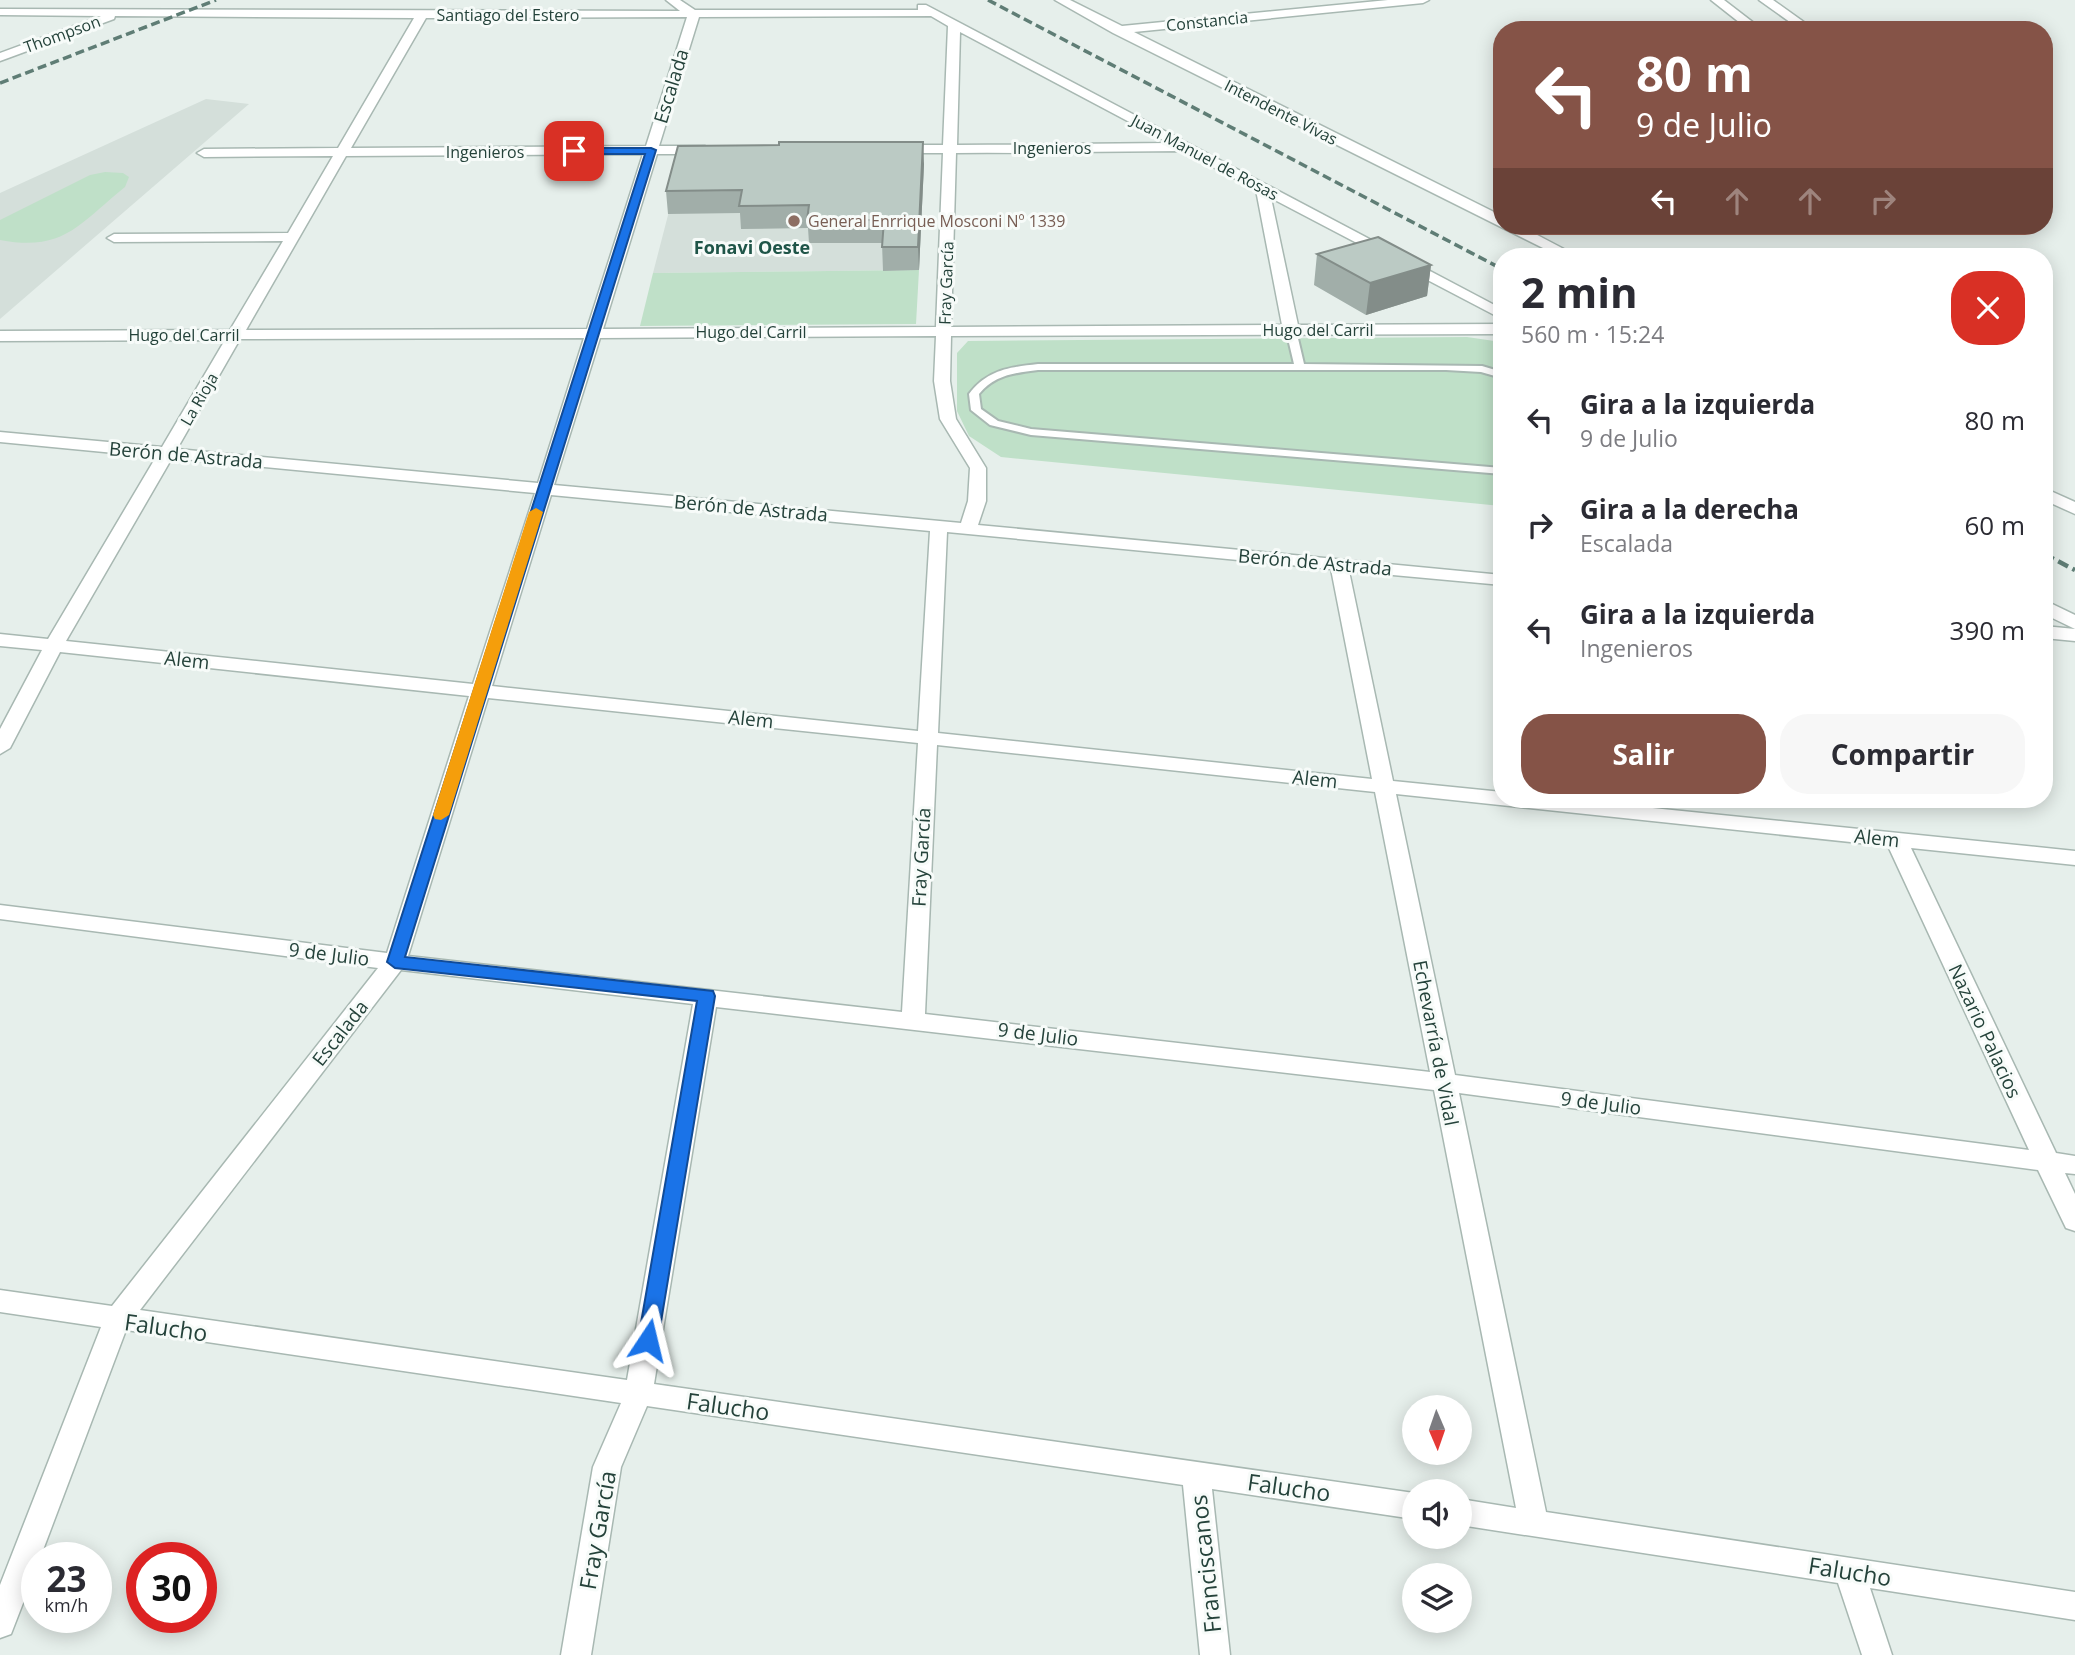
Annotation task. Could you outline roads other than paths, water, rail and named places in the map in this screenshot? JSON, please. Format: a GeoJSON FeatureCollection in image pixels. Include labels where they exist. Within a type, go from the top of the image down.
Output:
{"type":"FeatureCollection","features":[{"type":"Feature","properties":{"kind":"street","name":"Thompson"},"geometry":{"type":"LineString","coordinates":[[0,57],[152,0]]}},
{"type":"Feature","properties":{"kind":"street"},"geometry":{"type":"LineString","coordinates":[[250,13],[284,0]]}},
{"type":"Feature","properties":{"kind":"street"},"geometry":{"type":"LineString","coordinates":[[651,0],[674,15]]}},
{"type":"Feature","properties":{"kind":"street"},"geometry":{"type":"LineString","coordinates":[[672,0],[694,15]]}},
{"type":"Feature","properties":{"kind":"street","name":"Juan Manuel de Rosas"},"geometry":{"type":"LineString","coordinates":[[909,0],[1493,310]]}},
{"type":"Feature","properties":{"kind":"street","name":"Intendente Vivas"},"geometry":{"type":"LineString","coordinates":[[1061,0],[1493,218]]}},
{"type":"Feature","properties":{"kind":"street","name":"Constancia"},"geometry":{"type":"LineString","coordinates":[[1117,30],[1423,0]]}},
{"type":"Feature","properties":{"kind":"street"},"geometry":{"type":"LineString","coordinates":[[1717,0],[1745,21]]}},
{"type":"Feature","properties":{"kind":"street"},"geometry":{"type":"LineString","coordinates":[[1765,0],[1796,21]]}},
{"type":"Feature","properties":{"kind":"street"},"geometry":{"type":"LineString","coordinates":[[1256,5],[1277,14]]}},
{"type":"Feature","properties":{"kind":"street","name":"Santiago del Estero"},"geometry":{"type":"LineString","coordinates":[[0,12],[422,15],[932,13]]}},
{"type":"Feature","properties":{"kind":"street","name":"La Rioja"},"geometry":{"type":"LineString","coordinates":[[0,748],[54,646],[422,15]]}},
{"type":"Feature","properties":{"kind":"street","name":"Escalada"},"geometry":{"type":"LineString","coordinates":[[0,1624],[117,1320],[395,962],[694,15]]}},
{"type":"Feature","properties":{"kind":"street","name":"Fray García"},"geometry":{"type":"LineString","coordinates":[[954,26],[942,381],[948,419],[978,468],[978,501],[968,529]]}},
{"type":"Feature","properties":{"kind":"street","name":"Ingenieros"},"geometry":{"type":"LineString","coordinates":[[883,149],[1186,147]]}},
{"type":"Feature","properties":{"kind":"street","name":"Ingenieros"},"geometry":{"type":"LineString","coordinates":[[204,153],[719,150]]}},
{"type":"Feature","properties":{"kind":"street"},"geometry":{"type":"LineString","coordinates":[[1262,187],[1291,330]]}},
{"type":"Feature","properties":{"kind":"street"},"geometry":{"type":"LineString","coordinates":[[1527,235],[1554,248]]}},
{"type":"Feature","properties":{"kind":"street"},"geometry":{"type":"LineString","coordinates":[[114,238],[292,237]]}},
{"type":"Feature","properties":{"kind":"street","name":"Hugo del Carril"},"geometry":{"type":"LineString","coordinates":[[0,336],[1493,329]]}},
{"type":"Feature","properties":{"kind":"street","name":"Berón de Astrada"},"geometry":{"type":"LineString","coordinates":[[0,437],[1493,579]]}},
{"type":"Feature","properties":{"kind":"street"},"geometry":{"type":"LineString","coordinates":[[2053,498],[2075,509]]}},
{"type":"Feature","properties":{"kind":"street","name":"Fray García"},"geometry":{"type":"LineString","coordinates":[[913,1019],[939,526]]}},
{"type":"Feature","properties":{"kind":"street","name":"Echevarría de Vidal"},"geometry":{"type":"LineString","coordinates":[[1339,564],[1534,1523]]}},
{"type":"Feature","properties":{"kind":"street"},"geometry":{"type":"LineString","coordinates":[[2053,611],[2075,623]]}},
{"type":"Feature","properties":{"kind":"street"},"geometry":{"type":"LineString","coordinates":[[2053,633],[2075,635]]}},
{"type":"Feature","properties":{"kind":"street","name":"Alem"},"geometry":{"type":"LineString","coordinates":[[0,640],[1493,798]]}},
{"type":"Feature","properties":{"kind":"street","name":"Alem"},"geometry":{"type":"LineString","coordinates":[[1592,808],[2075,858]]}},
{"type":"Feature","properties":{"kind":"street","name":"Nazario Palacios"},"geometry":{"type":"LineString","coordinates":[[1896,839],[2075,1221]]}},
{"type":"Feature","properties":{"kind":"street","name":"9 de Julio"},"geometry":{"type":"LineString","coordinates":[[0,912],[395,962],[913,1019],[1444,1082],[2075,1165]]}},
{"type":"Feature","properties":{"kind":"street","name":"Fray García"},"geometry":{"type":"LineString","coordinates":[[576,1655],[607,1467],[639,1393],[706,996]]}},
{"type":"Feature","properties":{"kind":"street","name":"Falucho"},"geometry":{"type":"LineString","coordinates":[[0,1301],[1402,1504]]}},
{"type":"Feature","properties":{"kind":"street","name":"Franciscanos"},"geometry":{"type":"LineString","coordinates":[[1196,1474],[1215,1655]]}},
{"type":"Feature","properties":{"kind":"street","name":"Falucho"},"geometry":{"type":"LineString","coordinates":[[1472,1514],[2075,1606]]}},
{"type":"Feature","properties":{"kind":"street"},"geometry":{"type":"LineString","coordinates":[[1849,1571],[1877,1655]]}},
{"type":"Feature","properties":{"kind":"lane"},"geometry":{"type":"LineString","coordinates":[[1291,330],[1299,365]]}},
{"type":"Feature","properties":{"kind":"lane"},"geometry":{"type":"LineString","coordinates":[[1493,372],[1446,367],[1299,365],[1009,370],[984,379],[974,394],[976,410],[993,423],[1031,432],[1493,470]]}},
{"type":"Feature","properties":{"kind":"railway"},"geometry":{"type":"LineString","coordinates":[[0,83],[216,0]]}},
{"type":"Feature","properties":{"kind":"railway"},"geometry":{"type":"LineString","coordinates":[[988,0],[1493,264]]}},
{"type":"Feature","properties":{"kind":"railway"},"geometry":{"type":"LineString","coordinates":[[2053,559],[2075,570]]}},
{"type":"Feature","properties":{"kind":"place","name":"General Enrrique Mosconi Nº 1339"},"geometry":{"type":"Point","coordinates":[794,221]}},
{"type":"Feature","properties":{"kind":"district","name":"Fonavi Oeste"},"geometry":{"type":"Point","coordinates":[752,247]}}]}
